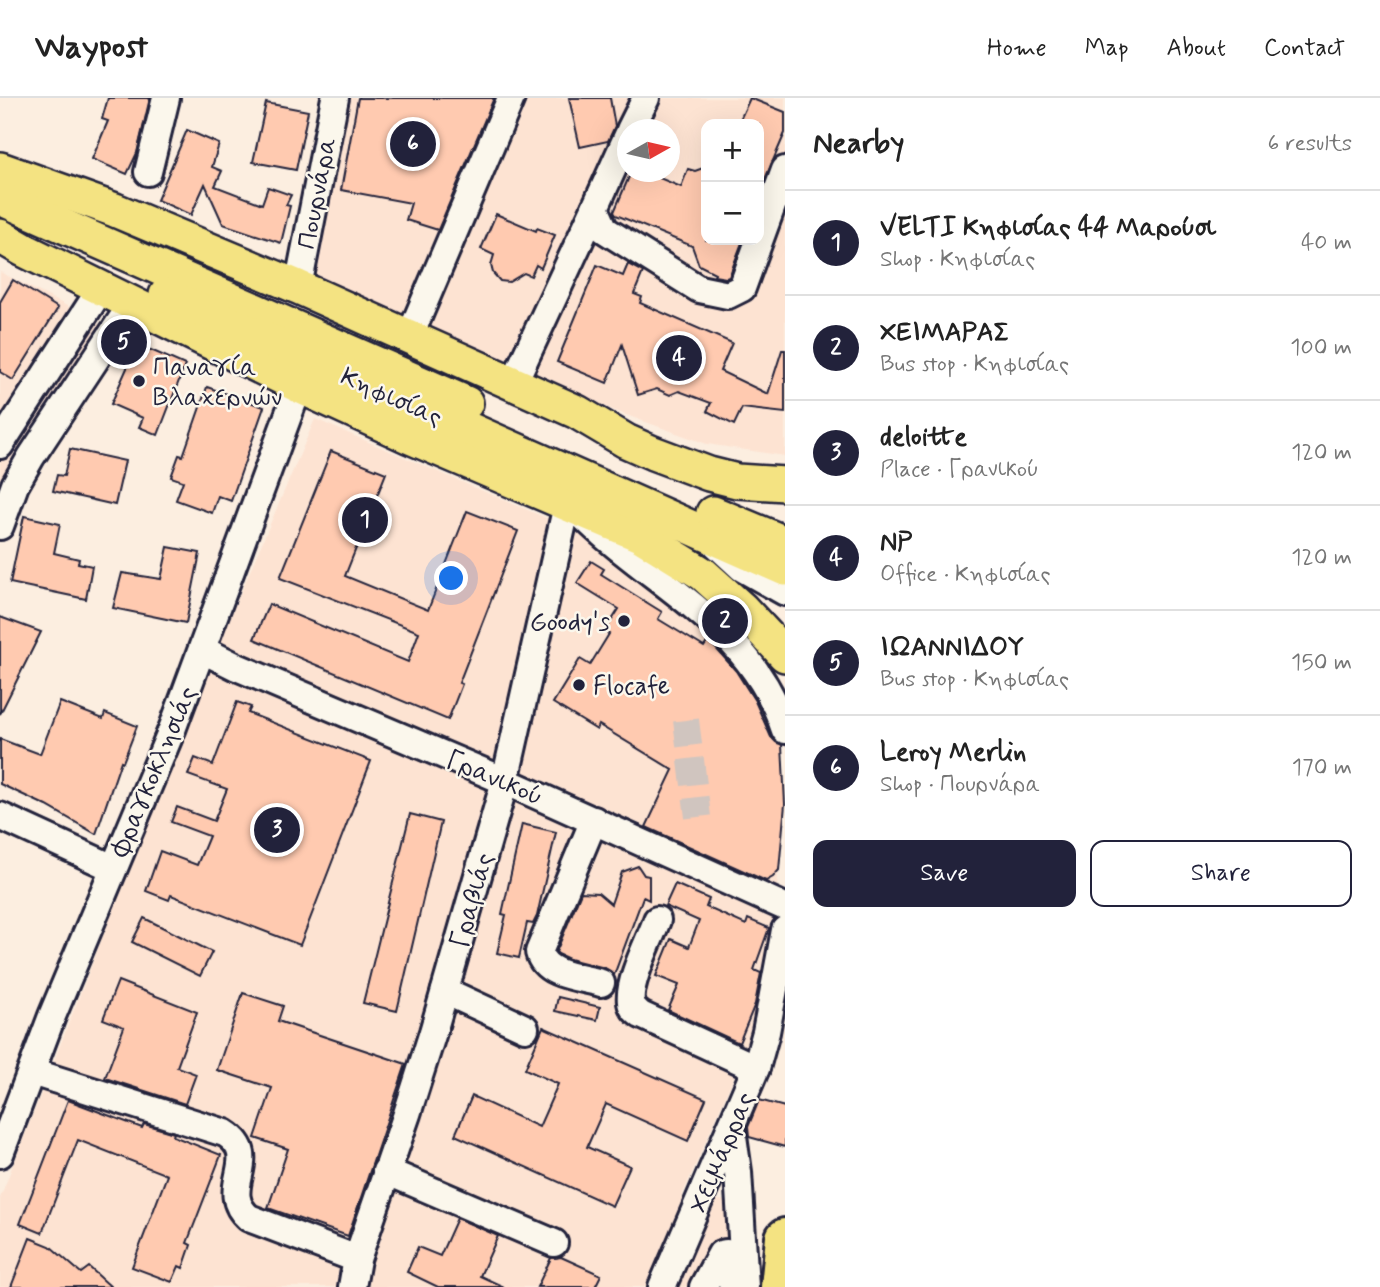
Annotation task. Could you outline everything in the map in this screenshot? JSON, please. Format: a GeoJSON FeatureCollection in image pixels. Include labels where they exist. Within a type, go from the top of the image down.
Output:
{"type":"FeatureCollection","features":[{"type":"Feature","properties":{"kind":"highway"},"geometry":{"type":"LineString","coordinates":[[780,1287],[785,1238]]}},
{"type":"Feature","properties":{"kind":"main road"},"geometry":{"type":"LineString","coordinates":[[0,172],[115,210],[298,287],[577,412],[711,453],[785,462]]}},
{"type":"Feature","properties":{"kind":"main road"},"geometry":{"type":"LineString","coordinates":[[0,172],[272,316]]}},
{"type":"Feature","properties":{"kind":"main road","name":"Κηφισίας"},"geometry":{"type":"LineString","coordinates":[[0,198],[785,542]]}},
{"type":"Feature","properties":{"kind":"main road","name":"Κηφισίας"},"geometry":{"type":"LineString","coordinates":[[0,222],[785,569]]}},
{"type":"Feature","properties":{"kind":"main road"},"geometry":{"type":"LineString","coordinates":[[0,236],[200,336]]}},
{"type":"Feature","properties":{"kind":"main road"},"geometry":{"type":"LineString","coordinates":[[0,257],[124,316],[200,336]]}},
{"type":"Feature","properties":{"kind":"main road","name":"Κηφισίας"},"geometry":{"type":"LineString","coordinates":[[200,336],[299,386],[640,535],[703,574],[742,609],[785,655]]}},
{"type":"Feature","properties":{"kind":"main road"},"geometry":{"type":"LineString","coordinates":[[577,412],[626,442],[689,467],[737,481],[785,484]]}},
{"type":"Feature","properties":{"kind":"street"},"geometry":{"type":"LineString","coordinates":[[148,172],[166,98]]}},
{"type":"Feature","properties":{"kind":"street","name":"Πουρνάρα"},"geometry":{"type":"LineString","coordinates":[[298,287],[335,98]]}},
{"type":"Feature","properties":{"kind":"street"},"geometry":{"type":"LineString","coordinates":[[409,338],[511,98]]}},
{"type":"Feature","properties":{"kind":"street"},"geometry":{"type":"LineString","coordinates":[[636,119],[646,98]]}},
{"type":"Feature","properties":{"kind":"street"},"geometry":{"type":"LineString","coordinates":[[513,384],[617,159]]}},
{"type":"Feature","properties":{"kind":"street"},"geometry":{"type":"LineString","coordinates":[[595,208],[605,230],[699,289],[728,295],[742,288],[785,170]]}},
{"type":"Feature","properties":{"kind":"street"},"geometry":{"type":"LineString","coordinates":[[0,445],[93,301]]}},
{"type":"Feature","properties":{"kind":"street"},"geometry":{"type":"LineString","coordinates":[[0,526],[15,485],[31,457],[124,316]]}},
{"type":"Feature","properties":{"kind":"street","name":"Φραγκοκλησιάς"},"geometry":{"type":"LineString","coordinates":[[0,1154],[203,650],[299,386]]}},
{"type":"Feature","properties":{"kind":"street"},"geometry":{"type":"LineString","coordinates":[[571,507],[605,538],[682,594],[722,631],[737,647],[770,694],[785,730]]}},
{"type":"Feature","properties":{"kind":"street","name":"Γραβιάς"},"geometry":{"type":"LineString","coordinates":[[352,1287],[357,1259],[407,1114],[445,991],[505,780],[571,507]]}},
{"type":"Feature","properties":{"kind":"street"},"geometry":{"type":"LineString","coordinates":[[702,532],[742,568],[785,592]]}},
{"type":"Feature","properties":{"kind":"street","name":"Γρανικού"},"geometry":{"type":"LineString","coordinates":[[203,650],[237,667],[505,780],[785,907]]}},
{"type":"Feature","properties":{"kind":"street"},"geometry":{"type":"LineString","coordinates":[[0,816],[113,868]]}},
{"type":"Feature","properties":{"kind":"street"},"geometry":{"type":"LineString","coordinates":[[594,820],[539,952],[541,961],[549,968],[601,983]]}},
{"type":"Feature","properties":{"kind":"street"},"geometry":{"type":"LineString","coordinates":[[657,920],[632,986],[633,1009],[756,1068]]}},
{"type":"Feature","properties":{"kind":"street","name":"Χειμάρρας"},"geometry":{"type":"LineString","coordinates":[[662,1287],[756,1068],[766,1032],[785,930]]}},
{"type":"Feature","properties":{"kind":"street"},"geometry":{"type":"LineString","coordinates":[[445,991],[525,1028]]}},
{"type":"Feature","properties":{"kind":"street"},"geometry":{"type":"LineString","coordinates":[[32,1072],[225,1133],[236,1140],[243,1158],[235,1190],[236,1202],[241,1212],[249,1218],[357,1259]]}},
{"type":"Feature","properties":{"kind":"street"},"geometry":{"type":"LineString","coordinates":[[732,1127],[738,1172],[745,1287]]}},
{"type":"Feature","properties":{"kind":"street"},"geometry":{"type":"LineString","coordinates":[[386,1171],[554,1243]]}},
{"type":"Feature","properties":{"kind":"street"},"geometry":{"type":"LineString","coordinates":[[703,1287],[721,1254],[726,1253],[730,1257],[732,1287]]}},
{"type":"Feature","properties":{"kind":"shaded area"},"geometry":{"type":"Polygon","coordinates":[[[343,98],[785,98],[785,456],[707,444],[615,411],[554,382],[306,278],[343,98]]]}},
{"type":"Feature","properties":{"kind":"shaded area"},"geometry":{"type":"Polygon","coordinates":[[[0,272],[104,327],[0,505],[0,272]]]}},
{"type":"Feature","properties":{"kind":"shaded area"},"geometry":{"type":"Polygon","coordinates":[[[315,419],[586,535],[691,610],[765,697],[783,747],[785,783],[773,941],[767,975],[746,1049],[681,1198],[735,1201],[740,1287],[0,1287],[0,1198],[208,669],[315,419]]]}},
{"type":"Feature","properties":{"kind":"building"},"geometry":{"type":"Polygon","coordinates":[[[108,98],[150,98],[137,153],[127,174],[92,159],[108,121],[102,119],[108,98]]]}},
{"type":"Feature","properties":{"kind":"building"},"geometry":{"type":"Polygon","coordinates":[[[358,98],[494,98],[438,230],[406,220],[411,203],[341,190],[358,98]]]}},
{"type":"Feature","properties":{"kind":"building"},"geometry":{"type":"Polygon","coordinates":[[[569,98],[610,98],[615,126],[608,141],[580,147],[569,98]]]}},
{"type":"Feature","properties":{"kind":"building"},"geometry":{"type":"Polygon","coordinates":[[[750,98],[785,112],[785,133],[764,181],[764,119],[740,119],[750,98]]]}},
{"type":"Feature","properties":{"kind":"building"},"geometry":{"type":"Polygon","coordinates":[[[266,103],[308,111],[296,170],[253,162],[266,103]]]}},
{"type":"Feature","properties":{"kind":"building"},"geometry":{"type":"Polygon","coordinates":[[[187,130],[219,144],[212,167],[222,171],[215,186],[262,204],[268,187],[291,195],[286,205],[290,206],[281,243],[223,224],[205,184],[191,215],[157,200],[187,130]]]}},
{"type":"Feature","properties":{"kind":"building"},"geometry":{"type":"Polygon","coordinates":[[[688,169],[701,169],[701,245],[741,245],[729,277],[726,278],[714,276],[715,273],[699,265],[692,246],[614,212],[627,182],[669,182],[681,187],[688,169]]]}},
{"type":"Feature","properties":{"kind":"building"},"geometry":{"type":"Polygon","coordinates":[[[496,214],[536,231],[537,228],[555,235],[541,268],[536,265],[531,276],[524,273],[509,282],[500,281],[493,273],[491,265],[494,255],[481,249],[496,214]]]}},
{"type":"Feature","properties":{"kind":"building"},"geometry":{"type":"Polygon","coordinates":[[[628,264],[643,272],[634,294],[642,297],[640,303],[732,343],[720,371],[768,394],[782,350],[785,350],[785,413],[742,408],[734,425],[707,411],[711,403],[679,391],[670,395],[657,389],[638,395],[622,345],[607,383],[557,362],[597,265],[623,276],[628,264]]]}},
{"type":"Feature","properties":{"kind":"building"},"geometry":{"type":"Polygon","coordinates":[[[13,280],[58,308],[13,380],[0,372],[0,302],[13,280]]]}},
{"type":"Feature","properties":{"kind":"building","name":"Παναγία Βλαχερνών"},"geometry":{"type":"Polygon","coordinates":[[[144,347],[185,365],[158,435],[139,427],[143,418],[111,404],[135,350],[141,353],[144,347]]]}},
{"type":"Feature","properties":{"kind":"building"},"geometry":{"type":"Polygon","coordinates":[[[207,387],[264,407],[231,501],[218,496],[212,513],[176,500],[183,481],[171,477],[179,455],[183,456],[207,387]]]}},
{"type":"Feature","properties":{"kind":"building"},"geometry":{"type":"Polygon","coordinates":[[[70,449],[125,461],[115,505],[53,491],[57,475],[64,476],[70,449]]]}},
{"type":"Feature","properties":{"kind":"building"},"geometry":{"type":"Polygon","coordinates":[[[331,451],[386,473],[345,576],[428,610],[467,511],[518,531],[459,683],[462,684],[448,720],[254,639],[269,604],[408,662],[419,632],[280,578],[331,451]]]}},
{"type":"Feature","properties":{"kind":"building"},"geometry":{"type":"Polygon","coordinates":[[[24,516],[60,524],[54,553],[79,559],[78,563],[92,566],[86,599],[10,583],[24,516]]]}},
{"type":"Feature","properties":{"kind":"building"},"geometry":{"type":"Polygon","coordinates":[[[168,547],[200,553],[186,623],[113,608],[122,573],[161,579],[168,547]]]}},
{"type":"Feature","properties":{"kind":"building"},"geometry":{"type":"Polygon","coordinates":[[[591,561],[604,569],[601,574],[662,612],[658,619],[704,647],[708,641],[713,645],[736,671],[755,701],[771,737],[782,745],[785,804],[779,870],[766,881],[646,827],[673,770],[599,725],[597,730],[553,703],[580,659],[590,665],[609,634],[605,631],[619,609],[577,583],[591,561]]]}},
{"type":"Feature","properties":{"kind":"building"},"geometry":{"type":"Polygon","coordinates":[[[0,617],[41,632],[0,714],[0,617]]]}},
{"type":"Feature","properties":{"kind":"building"},"geometry":{"type":"Polygon","coordinates":[[[60,702],[103,719],[105,713],[137,726],[123,762],[121,761],[96,834],[47,806],[0,784],[0,739],[40,754],[60,702]]]}},
{"type":"Feature","properties":{"kind":"building"},"geometry":{"type":"Polygon","coordinates":[[[237,702],[251,707],[248,713],[371,761],[300,945],[171,895],[169,900],[146,891],[160,851],[197,865],[209,836],[171,822],[177,807],[214,821],[227,789],[188,775],[195,758],[213,765],[237,702]]]}},
{"type":"Feature","properties":{"kind":"building"},"geometry":{"type":"Polygon","coordinates":[[[410,814],[441,822],[397,1011],[363,1003],[410,814]]]}},
{"type":"Feature","properties":{"kind":"building"},"geometry":{"type":"Polygon","coordinates":[[[522,824],[556,832],[537,916],[533,924],[527,923],[519,958],[497,953],[506,915],[502,914],[522,824]]]}},
{"type":"Feature","properties":{"kind":"building"},"geometry":{"type":"Polygon","coordinates":[[[638,866],[644,875],[649,876],[649,900],[643,897],[614,975],[605,968],[558,954],[556,952],[581,892],[598,893],[611,904],[622,872],[638,866]]]}},
{"type":"Feature","properties":{"kind":"building"},"geometry":{"type":"Polygon","coordinates":[[[675,884],[709,899],[706,907],[746,925],[748,919],[769,928],[754,970],[761,973],[755,1004],[739,1043],[668,1010],[679,985],[656,976],[671,939],[689,947],[699,921],[665,906],[675,884]]]}},
{"type":"Feature","properties":{"kind":"building"},"geometry":{"type":"Polygon","coordinates":[[[144,918],[212,952],[200,976],[132,942],[144,918]]]}},
{"type":"Feature","properties":{"kind":"building"},"geometry":{"type":"Polygon","coordinates":[[[118,981],[197,1012],[177,1067],[196,1074],[185,1104],[105,1078],[124,1027],[103,1019],[118,981]]]}},
{"type":"Feature","properties":{"kind":"building"},"geometry":{"type":"Polygon","coordinates":[[[243,993],[283,1006],[278,1021],[406,1064],[348,1236],[268,1208],[288,1149],[255,1138],[272,1088],[217,1070],[243,993]]]}},
{"type":"Feature","properties":{"kind":"building"},"geometry":{"type":"Polygon","coordinates":[[[558,997],[600,1007],[597,1020],[555,1011],[558,997]]]}},
{"type":"Feature","properties":{"kind":"building"},"geometry":{"type":"Polygon","coordinates":[[[543,1027],[706,1099],[688,1141],[606,1104],[587,1147],[630,1166],[612,1206],[455,1135],[472,1096],[539,1127],[558,1084],[525,1069],[543,1027]]]}},
{"type":"Feature","properties":{"kind":"building"},"geometry":{"type":"Polygon","coordinates":[[[68,1100],[142,1128],[144,1124],[174,1133],[173,1136],[221,1155],[187,1243],[191,1245],[183,1268],[179,1266],[172,1282],[132,1267],[167,1175],[78,1140],[42,1233],[20,1224],[68,1100]]]}},
{"type":"Feature","properties":{"kind":"building"},"geometry":{"type":"Polygon","coordinates":[[[759,1100],[785,1107],[785,1147],[749,1137],[748,1127],[759,1100]]]}},
{"type":"Feature","properties":{"kind":"building"},"geometry":{"type":"Polygon","coordinates":[[[457,1218],[498,1236],[480,1276],[504,1287],[438,1287],[407,1272],[418,1247],[440,1256],[457,1218]]]}},
{"type":"Feature","properties":{"kind":"building"},"geometry":{"type":"Polygon","coordinates":[[[30,1238],[50,1246],[81,1273],[89,1267],[111,1287],[11,1287],[30,1238]]]}},
{"type":"Feature","properties":{"kind":"building"},"geometry":{"type":"Polygon","coordinates":[[[561,1257],[601,1275],[595,1287],[537,1287],[551,1258],[561,1257]]]}},
{"type":"Feature","properties":{"kind":"tunnel"},"geometry":{"type":"LineString","coordinates":[[686,720],[698,817]]}},
{"type":"Feature","properties":{"kind":"place","name":"Leroy Merlin"},"geometry":{"type":"Point","coordinates":[413,144]}},
{"type":"Feature","properties":{"kind":"place","name":"ΙΩΑΝΝΙΔΟΥ"},"geometry":{"type":"Point","coordinates":[124,342]}},
{"type":"Feature","properties":{"kind":"place","name":"NP"},"geometry":{"type":"Point","coordinates":[679,358]}},
{"type":"Feature","properties":{"kind":"place","name":"Παναγία Βλαχερνών"},"geometry":{"type":"Point","coordinates":[139,381]}},
{"type":"Feature","properties":{"kind":"place","name":"VELTI Κηφισίας 44 Μαρούσι"},"geometry":{"type":"Point","coordinates":[365,520]}},
{"type":"Feature","properties":{"kind":"place","name":"Goody's"},"geometry":{"type":"Point","coordinates":[624,621]}},
{"type":"Feature","properties":{"kind":"place","name":"ΧΕΙΜΑΡΑΣ"},"geometry":{"type":"Point","coordinates":[725,621]}},
{"type":"Feature","properties":{"kind":"place","name":"Flocafe"},"geometry":{"type":"Point","coordinates":[579,685]}},
{"type":"Feature","properties":{"kind":"place","name":"deloitte"},"geometry":{"type":"Point","coordinates":[277,830]}}]}
